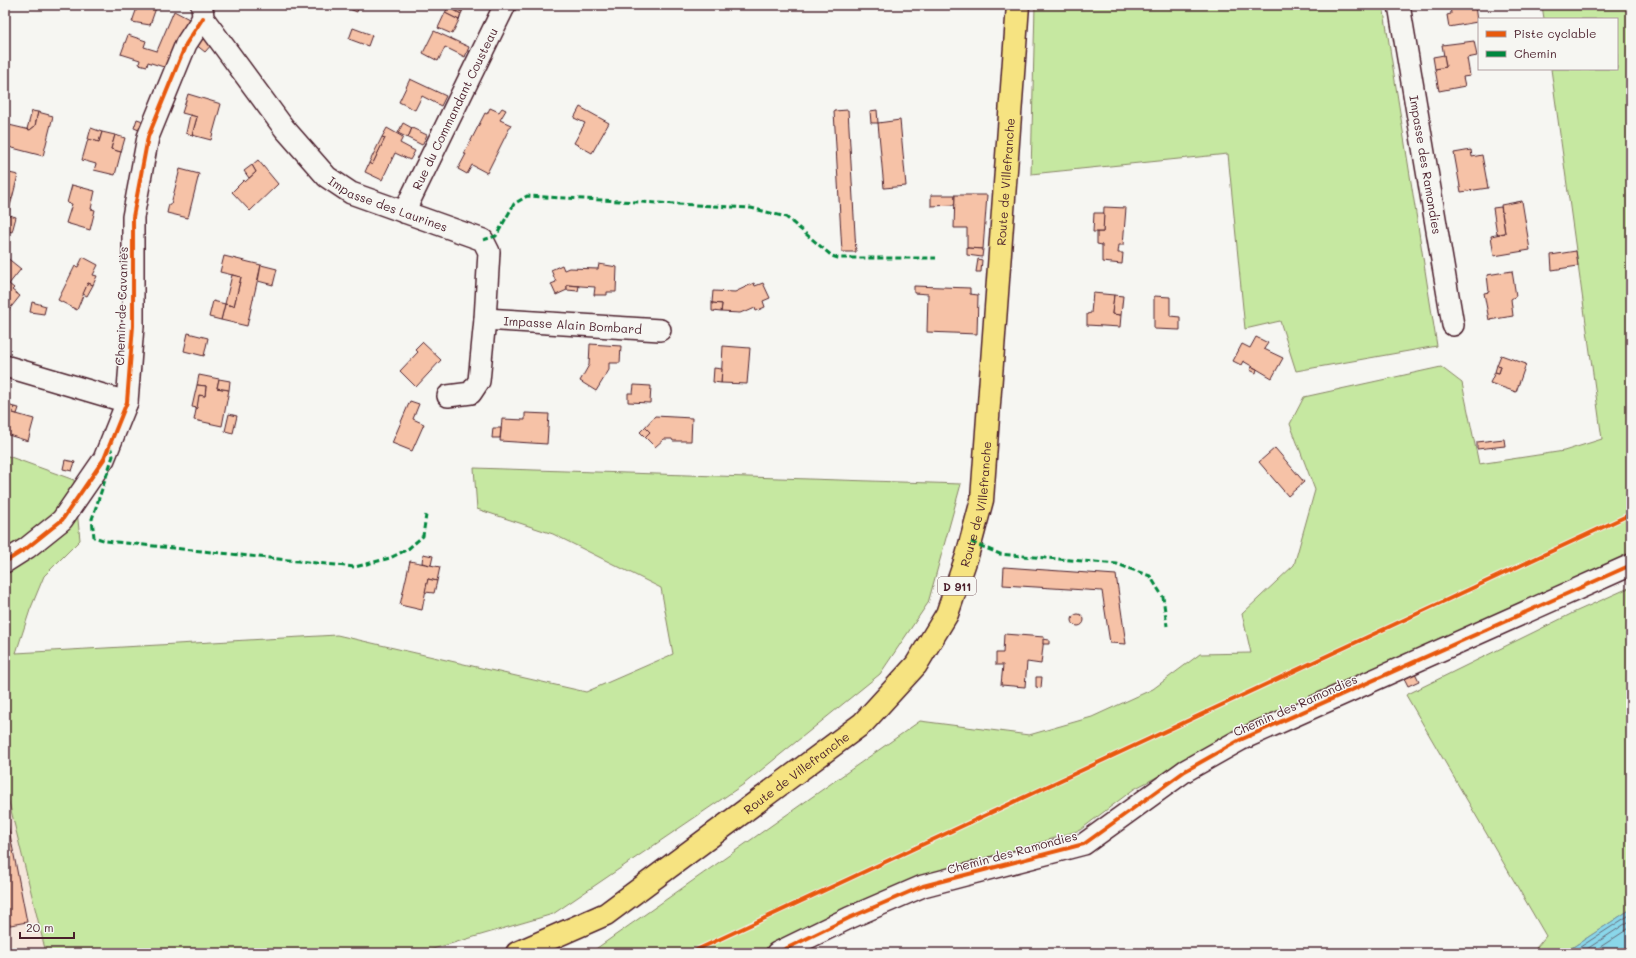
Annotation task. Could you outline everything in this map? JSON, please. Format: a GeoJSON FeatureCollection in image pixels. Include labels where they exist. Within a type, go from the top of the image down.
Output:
{"type":"FeatureCollection","features":[{"type":"Feature","properties":{"kind":"main road","name":"Route de Villefranche"},"geometry":{"type":"LineString","coordinates":[[517,953],[606,914],[863,723],[916,665],[947,614],[967,556],[982,500],[1018,5]]}},
{"type":"Feature","properties":{"kind":"street","name":"Rue du Commandant Cousteau"},"geometry":{"type":"LineString","coordinates":[[404,212],[505,5]]}},
{"type":"Feature","properties":{"kind":"street","name":"Impasse des Ramondies"},"geometry":{"type":"LineString","coordinates":[[1399,5],[1454,325]]}},
{"type":"Feature","properties":{"kind":"street","name":"Impasse des Laurines"},"geometry":{"type":"LineString","coordinates":[[202,12],[284,128],[327,177],[351,192],[483,240],[489,252],[479,381],[471,393],[448,396]]}},
{"type":"Feature","properties":{"kind":"street","name":"Chemin de Cavaniès"},"geometry":{"type":"LineString","coordinates":[[5,562],[27,548],[62,520],[104,459],[127,402],[133,326],[133,217],[148,137],[186,44],[202,12]]}},
{"type":"Feature","properties":{"kind":"street","name":"Impasse Alain Bombard"},"geometry":{"type":"LineString","coordinates":[[485,319],[660,330]]}},
{"type":"Feature","properties":{"kind":"street"},"geometry":{"type":"LineString","coordinates":[[5,366],[127,402]]}},
{"type":"Feature","properties":{"kind":"street","name":"Chemin des Ramondies"},"geometry":{"type":"LineString","coordinates":[[777,953],[849,918],[923,886],[1084,844],[1185,771],[1240,740],[1631,565]]}},
{"type":"Feature","properties":{"kind":"shaded area"},"geometry":{"type":"Polygon","coordinates":[[[5,794],[7,794],[46,953],[5,953],[5,794]]]}},
{"type":"Feature","properties":{"kind":"green space"},"geometry":{"type":"Polygon","coordinates":[[[1035,5],[1383,5],[1437,346],[1296,371],[1280,321],[1245,329],[1228,154],[1031,174],[1035,5]]]}},
{"type":"Feature","properties":{"kind":"green space"},"geometry":{"type":"Polygon","coordinates":[[[1542,5],[1631,5],[1631,557],[1311,696],[1134,789],[1080,830],[931,877],[763,953],[590,953],[920,721],[1029,735],[1092,717],[1153,689],[1200,654],[1251,653],[1242,614],[1294,565],[1315,490],[1290,424],[1304,397],[1441,367],[1462,383],[1479,464],[1564,451],[1602,439],[1551,70],[1618,70],[1618,18],[1544,18],[1542,5]]]}},
{"type":"Feature","properties":{"kind":"green space"},"geometry":{"type":"Polygon","coordinates":[[[5,455],[74,480],[80,540],[44,576],[30,610],[16,653],[337,635],[586,692],[673,654],[661,588],[553,534],[477,509],[474,468],[961,484],[928,603],[880,674],[744,784],[553,914],[419,953],[46,953],[7,794],[5,794],[5,455]]]}},
{"type":"Feature","properties":{"kind":"green space"},"geometry":{"type":"Polygon","coordinates":[[[1631,587],[1631,909],[1564,953],[1532,953],[1546,936],[1406,695],[1577,611],[1631,587]]]}},
{"type":"Feature","properties":{"kind":"water"},"geometry":{"type":"Polygon","coordinates":[[[1631,909],[1631,953],[1564,953],[1631,909]]]}},
{"type":"Feature","properties":{"kind":"building"},"geometry":{"type":"Polygon","coordinates":[[[138,5],[157,5],[150,25],[132,22],[138,5]]]}},
{"type":"Feature","properties":{"kind":"building"},"geometry":{"type":"Polygon","coordinates":[[[339,5],[359,5],[357,12],[339,5]]]}},
{"type":"Feature","properties":{"kind":"building"},"geometry":{"type":"Polygon","coordinates":[[[448,5],[466,5],[462,12],[448,5]]]}},
{"type":"Feature","properties":{"kind":"building"},"geometry":{"type":"Polygon","coordinates":[[[1450,5],[1475,5],[1477,22],[1449,27],[1447,15],[1451,14],[1450,5]]]}},
{"type":"Feature","properties":{"kind":"building"},"geometry":{"type":"Polygon","coordinates":[[[449,6],[462,12],[461,14],[448,7],[449,6]]]}},
{"type":"Feature","properties":{"kind":"building"},"geometry":{"type":"Polygon","coordinates":[[[448,7],[461,14],[459,20],[445,13],[448,7]]]}},
{"type":"Feature","properties":{"kind":"building"},"geometry":{"type":"Polygon","coordinates":[[[174,11],[189,19],[170,69],[148,62],[147,66],[139,64],[140,60],[121,54],[128,35],[146,41],[144,47],[157,51],[174,11]]]}},
{"type":"Feature","properties":{"kind":"building"},"geometry":{"type":"Polygon","coordinates":[[[445,13],[459,20],[452,34],[438,28],[445,13]]]}},
{"type":"Feature","properties":{"kind":"building"},"geometry":{"type":"Polygon","coordinates":[[[353,28],[372,35],[368,46],[349,39],[353,28]]]}},
{"type":"Feature","properties":{"kind":"building"},"geometry":{"type":"Polygon","coordinates":[[[434,31],[469,47],[465,57],[445,47],[438,61],[423,53],[434,31]]]}},
{"type":"Feature","properties":{"kind":"building"},"geometry":{"type":"Polygon","coordinates":[[[201,35],[212,44],[205,52],[195,44],[201,35]]]}},
{"type":"Feature","properties":{"kind":"building"},"geometry":{"type":"Polygon","coordinates":[[[1474,41],[1477,56],[1467,58],[1470,76],[1463,77],[1465,86],[1439,91],[1435,69],[1446,67],[1442,45],[1474,41]]]}},
{"type":"Feature","properties":{"kind":"building"},"geometry":{"type":"Polygon","coordinates":[[[1444,55],[1446,67],[1435,69],[1433,57],[1444,55]]]}},
{"type":"Feature","properties":{"kind":"building"},"geometry":{"type":"Polygon","coordinates":[[[410,79],[446,96],[441,106],[422,96],[415,110],[399,102],[410,79]]]}},
{"type":"Feature","properties":{"kind":"building"},"geometry":{"type":"Polygon","coordinates":[[[188,94],[221,104],[211,140],[192,135],[197,117],[182,113],[188,94]]]}},
{"type":"Feature","properties":{"kind":"building"},"geometry":{"type":"Polygon","coordinates":[[[580,107],[609,123],[592,153],[574,143],[585,123],[574,118],[580,107]]]}},
{"type":"Feature","properties":{"kind":"building"},"geometry":{"type":"Polygon","coordinates":[[[490,108],[499,112],[502,108],[506,110],[500,120],[511,125],[487,173],[472,165],[467,174],[458,169],[485,113],[487,114],[490,108]]]}},
{"type":"Feature","properties":{"kind":"building"},"geometry":{"type":"Polygon","coordinates":[[[848,110],[856,252],[842,252],[834,111],[848,110]]]}},
{"type":"Feature","properties":{"kind":"building"},"geometry":{"type":"Polygon","coordinates":[[[877,110],[878,123],[871,123],[870,111],[877,110]]]}},
{"type":"Feature","properties":{"kind":"building"},"geometry":{"type":"Polygon","coordinates":[[[32,111],[38,112],[35,126],[30,130],[27,129],[32,111]]]}},
{"type":"Feature","properties":{"kind":"building"},"geometry":{"type":"Polygon","coordinates":[[[38,112],[53,116],[43,156],[5,146],[9,125],[30,130],[35,126],[38,112]]]}},
{"type":"Feature","properties":{"kind":"building"},"geometry":{"type":"Polygon","coordinates":[[[190,115],[197,117],[192,135],[186,133],[190,115]]]}},
{"type":"Feature","properties":{"kind":"building"},"geometry":{"type":"Polygon","coordinates":[[[137,119],[143,121],[139,130],[134,128],[137,119]]]}},
{"type":"Feature","properties":{"kind":"building"},"geometry":{"type":"Polygon","coordinates":[[[900,120],[906,186],[884,188],[878,123],[900,120]]]}},
{"type":"Feature","properties":{"kind":"building"},"geometry":{"type":"Polygon","coordinates":[[[403,123],[412,128],[408,138],[398,133],[403,123]]]}},
{"type":"Feature","properties":{"kind":"building"},"geometry":{"type":"Polygon","coordinates":[[[91,128],[102,132],[99,142],[88,139],[91,128]]]}},
{"type":"Feature","properties":{"kind":"building"},"geometry":{"type":"Polygon","coordinates":[[[387,128],[403,137],[400,143],[415,151],[410,160],[395,153],[382,180],[365,172],[369,163],[372,165],[385,138],[382,137],[387,128]]]}},
{"type":"Feature","properties":{"kind":"building"},"geometry":{"type":"Polygon","coordinates":[[[412,128],[427,135],[422,145],[408,138],[412,128]]]}},
{"type":"Feature","properties":{"kind":"building"},"geometry":{"type":"Polygon","coordinates":[[[102,132],[115,135],[111,149],[121,152],[115,175],[94,170],[96,164],[82,160],[88,139],[99,142],[102,132]]]}},
{"type":"Feature","properties":{"kind":"building"},"geometry":{"type":"Polygon","coordinates":[[[115,135],[125,138],[121,152],[111,149],[115,135]]]}},
{"type":"Feature","properties":{"kind":"building"},"geometry":{"type":"Polygon","coordinates":[[[382,137],[385,138],[372,165],[369,163],[382,137]]]}},
{"type":"Feature","properties":{"kind":"building"},"geometry":{"type":"Polygon","coordinates":[[[1471,150],[1472,157],[1482,155],[1488,188],[1461,192],[1454,153],[1471,150]]]}},
{"type":"Feature","properties":{"kind":"building"},"geometry":{"type":"Polygon","coordinates":[[[258,160],[278,184],[250,211],[232,192],[244,180],[245,182],[256,172],[252,165],[258,160]]]}},
{"type":"Feature","properties":{"kind":"building"},"geometry":{"type":"Polygon","coordinates":[[[252,165],[256,172],[249,178],[244,171],[252,165]]]}},
{"type":"Feature","properties":{"kind":"building"},"geometry":{"type":"Polygon","coordinates":[[[180,169],[199,174],[188,218],[167,213],[169,204],[171,204],[180,169]]]}},
{"type":"Feature","properties":{"kind":"building"},"geometry":{"type":"Polygon","coordinates":[[[5,172],[18,175],[12,199],[5,197],[5,172]]]}},
{"type":"Feature","properties":{"kind":"building"},"geometry":{"type":"Polygon","coordinates":[[[72,185],[95,191],[91,209],[95,210],[90,230],[66,223],[72,204],[67,203],[72,185]]]}},
{"type":"Feature","properties":{"kind":"building"},"geometry":{"type":"Polygon","coordinates":[[[931,195],[955,195],[955,205],[931,206],[931,195]]]}},
{"type":"Feature","properties":{"kind":"building"},"geometry":{"type":"Polygon","coordinates":[[[955,195],[987,195],[983,249],[967,248],[967,228],[954,228],[955,195]]]}},
{"type":"Feature","properties":{"kind":"building"},"geometry":{"type":"Polygon","coordinates":[[[5,197],[12,199],[10,206],[5,205],[5,197]]]}},
{"type":"Feature","properties":{"kind":"building"},"geometry":{"type":"Polygon","coordinates":[[[1522,201],[1530,250],[1494,256],[1491,236],[1505,233],[1501,205],[1522,201]]]}},
{"type":"Feature","properties":{"kind":"building"},"geometry":{"type":"Polygon","coordinates":[[[5,205],[10,206],[8,215],[5,214],[5,205]]]}},
{"type":"Feature","properties":{"kind":"building"},"geometry":{"type":"Polygon","coordinates":[[[1104,207],[1126,208],[1123,245],[1119,245],[1118,253],[1123,253],[1122,264],[1102,262],[1102,245],[1097,244],[1097,232],[1103,232],[1104,207]]]}},
{"type":"Feature","properties":{"kind":"building"},"geometry":{"type":"Polygon","coordinates":[[[1501,207],[1505,233],[1497,234],[1493,208],[1501,207]]]}},
{"type":"Feature","properties":{"kind":"building"},"geometry":{"type":"Polygon","coordinates":[[[1094,213],[1104,213],[1103,232],[1093,232],[1094,213]]]}},
{"type":"Feature","properties":{"kind":"building"},"geometry":{"type":"Polygon","coordinates":[[[5,214],[16,217],[12,232],[5,230],[5,214]]]}},
{"type":"Feature","properties":{"kind":"building"},"geometry":{"type":"Polygon","coordinates":[[[967,248],[983,249],[982,257],[967,255],[967,248]]]}},
{"type":"Feature","properties":{"kind":"building"},"geometry":{"type":"Polygon","coordinates":[[[1576,251],[1578,266],[1552,270],[1551,255],[1576,251]]]}},
{"type":"Feature","properties":{"kind":"building"},"geometry":{"type":"Polygon","coordinates":[[[224,256],[261,265],[247,326],[221,320],[225,304],[234,306],[241,277],[220,272],[224,256]]]}},
{"type":"Feature","properties":{"kind":"building"},"geometry":{"type":"Polygon","coordinates":[[[6,257],[21,269],[9,284],[14,288],[12,290],[20,296],[8,311],[5,308],[6,257]]]}},
{"type":"Feature","properties":{"kind":"building"},"geometry":{"type":"Polygon","coordinates":[[[83,257],[98,265],[93,275],[97,276],[93,285],[88,283],[77,310],[58,300],[75,266],[78,267],[83,257]]]}},
{"type":"Feature","properties":{"kind":"building"},"geometry":{"type":"Polygon","coordinates":[[[978,259],[982,260],[981,272],[976,272],[978,259]]]}},
{"type":"Feature","properties":{"kind":"building"},"geometry":{"type":"Polygon","coordinates":[[[599,264],[617,267],[616,292],[607,292],[607,295],[594,295],[595,287],[567,285],[567,290],[556,295],[551,284],[556,282],[551,270],[562,265],[564,270],[569,268],[598,269],[599,264]]]}},
{"type":"Feature","properties":{"kind":"building"},"geometry":{"type":"Polygon","coordinates":[[[261,265],[277,269],[273,285],[258,281],[261,265]]]}},
{"type":"Feature","properties":{"kind":"building"},"geometry":{"type":"Polygon","coordinates":[[[1512,271],[1516,296],[1511,299],[1513,316],[1489,320],[1484,293],[1489,292],[1487,275],[1512,271]]]}},
{"type":"Feature","properties":{"kind":"building"},"geometry":{"type":"Polygon","coordinates":[[[232,275],[241,277],[234,306],[225,304],[232,275]]]}},
{"type":"Feature","properties":{"kind":"building"},"geometry":{"type":"Polygon","coordinates":[[[88,283],[93,285],[87,296],[83,294],[88,283]]]}},
{"type":"Feature","properties":{"kind":"building"},"geometry":{"type":"Polygon","coordinates":[[[754,283],[755,286],[763,283],[770,298],[763,301],[765,307],[756,311],[755,308],[740,313],[721,312],[722,304],[712,303],[713,291],[735,292],[754,283]]]}},
{"type":"Feature","properties":{"kind":"building"},"geometry":{"type":"Polygon","coordinates":[[[567,285],[579,286],[578,291],[567,290],[567,285]]]}},
{"type":"Feature","properties":{"kind":"building"},"geometry":{"type":"Polygon","coordinates":[[[914,286],[970,288],[970,294],[978,295],[977,334],[927,332],[928,294],[914,293],[914,286]]]}},
{"type":"Feature","properties":{"kind":"building"},"geometry":{"type":"Polygon","coordinates":[[[1093,293],[1114,295],[1112,314],[1121,315],[1120,327],[1087,325],[1087,314],[1091,313],[1093,293]]]}},
{"type":"Feature","properties":{"kind":"building"},"geometry":{"type":"Polygon","coordinates":[[[1114,295],[1123,296],[1121,315],[1112,314],[1114,295]]]}},
{"type":"Feature","properties":{"kind":"building"},"geometry":{"type":"Polygon","coordinates":[[[1154,296],[1170,297],[1170,316],[1180,317],[1180,330],[1154,329],[1154,296]]]}},
{"type":"Feature","properties":{"kind":"building"},"geometry":{"type":"Polygon","coordinates":[[[213,301],[225,304],[221,320],[209,317],[213,301]]]}},
{"type":"Feature","properties":{"kind":"building"},"geometry":{"type":"Polygon","coordinates":[[[32,302],[46,306],[44,314],[30,312],[32,302]]]}},
{"type":"Feature","properties":{"kind":"building"},"geometry":{"type":"Polygon","coordinates":[[[712,303],[722,304],[721,312],[712,311],[712,303]]]}},
{"type":"Feature","properties":{"kind":"building"},"geometry":{"type":"Polygon","coordinates":[[[188,333],[208,338],[204,356],[184,351],[188,333]]]}},
{"type":"Feature","properties":{"kind":"building"},"geometry":{"type":"Polygon","coordinates":[[[1256,337],[1268,343],[1264,349],[1283,358],[1272,378],[1243,361],[1241,365],[1233,361],[1242,344],[1250,348],[1256,337]]]}},
{"type":"Feature","properties":{"kind":"building"},"geometry":{"type":"Polygon","coordinates":[[[422,342],[441,360],[416,387],[400,371],[418,352],[415,349],[422,342]]]}},
{"type":"Feature","properties":{"kind":"building"},"geometry":{"type":"Polygon","coordinates":[[[590,344],[621,346],[620,363],[609,363],[609,370],[596,391],[580,381],[589,365],[590,344]]]}},
{"type":"Feature","properties":{"kind":"building"},"geometry":{"type":"Polygon","coordinates":[[[723,346],[750,348],[747,384],[721,383],[723,346]]]}},
{"type":"Feature","properties":{"kind":"building"},"geometry":{"type":"Polygon","coordinates":[[[1501,355],[1526,364],[1516,392],[1490,383],[1495,372],[1499,373],[1501,366],[1497,365],[1501,355]]]}},
{"type":"Feature","properties":{"kind":"building"},"geometry":{"type":"Polygon","coordinates":[[[1497,365],[1501,366],[1499,373],[1495,372],[1497,365]]]}},
{"type":"Feature","properties":{"kind":"building"},"geometry":{"type":"Polygon","coordinates":[[[1252,367],[1257,369],[1256,373],[1250,370],[1252,367]]]}},
{"type":"Feature","properties":{"kind":"building"},"geometry":{"type":"Polygon","coordinates":[[[714,368],[722,369],[721,383],[713,382],[714,368]]]}},
{"type":"Feature","properties":{"kind":"building"},"geometry":{"type":"Polygon","coordinates":[[[199,375],[219,379],[217,388],[229,390],[222,426],[194,420],[199,395],[205,396],[206,386],[197,385],[199,375]]]}},
{"type":"Feature","properties":{"kind":"building"},"geometry":{"type":"Polygon","coordinates":[[[219,379],[230,381],[229,390],[217,388],[219,379]]]}},
{"type":"Feature","properties":{"kind":"building"},"geometry":{"type":"Polygon","coordinates":[[[197,385],[206,386],[205,396],[199,395],[197,408],[192,407],[197,385]]]}},
{"type":"Feature","properties":{"kind":"building"},"geometry":{"type":"Polygon","coordinates":[[[634,385],[651,386],[650,403],[628,402],[628,393],[633,393],[634,385]]]}},
{"type":"Feature","properties":{"kind":"building"},"geometry":{"type":"Polygon","coordinates":[[[410,401],[419,404],[413,419],[424,424],[412,451],[392,443],[410,401]]]}},
{"type":"Feature","properties":{"kind":"building"},"geometry":{"type":"Polygon","coordinates":[[[5,404],[14,407],[13,413],[34,419],[28,441],[5,434],[5,404]]]}},
{"type":"Feature","properties":{"kind":"building"},"geometry":{"type":"Polygon","coordinates":[[[14,407],[19,408],[17,414],[13,413],[14,407]]]}},
{"type":"Feature","properties":{"kind":"building"},"geometry":{"type":"Polygon","coordinates":[[[525,413],[549,414],[547,444],[500,441],[502,419],[525,420],[525,413]]]}},
{"type":"Feature","properties":{"kind":"building"},"geometry":{"type":"Polygon","coordinates":[[[229,414],[237,416],[233,433],[225,431],[229,414]]]}},
{"type":"Feature","properties":{"kind":"building"},"geometry":{"type":"Polygon","coordinates":[[[655,416],[692,418],[691,441],[673,441],[672,439],[664,439],[655,447],[645,437],[650,432],[645,427],[655,416]]]}},
{"type":"Feature","properties":{"kind":"building"},"geometry":{"type":"Polygon","coordinates":[[[645,427],[650,432],[645,437],[640,432],[645,427]]]}},
{"type":"Feature","properties":{"kind":"building"},"geometry":{"type":"Polygon","coordinates":[[[493,428],[501,428],[500,438],[492,438],[493,428]]]}},
{"type":"Feature","properties":{"kind":"building"},"geometry":{"type":"Polygon","coordinates":[[[1504,439],[1505,446],[1477,449],[1477,442],[1504,439]]]}},
{"type":"Feature","properties":{"kind":"building"},"geometry":{"type":"Polygon","coordinates":[[[1275,448],[1304,482],[1288,496],[1259,462],[1275,448]]]}},
{"type":"Feature","properties":{"kind":"building"},"geometry":{"type":"Polygon","coordinates":[[[65,460],[75,462],[72,471],[63,469],[65,460]]]}},
{"type":"Feature","properties":{"kind":"building"},"geometry":{"type":"Polygon","coordinates":[[[423,554],[433,556],[431,565],[422,563],[423,554]]]}},
{"type":"Feature","properties":{"kind":"building"},"geometry":{"type":"Polygon","coordinates":[[[410,561],[440,567],[437,581],[428,579],[422,610],[400,605],[410,561]]]}},
{"type":"Feature","properties":{"kind":"building"},"geometry":{"type":"Polygon","coordinates":[[[1004,567],[1116,575],[1126,644],[1110,643],[1102,591],[1003,585],[1004,567]]]}},
{"type":"Feature","properties":{"kind":"building"},"geometry":{"type":"Polygon","coordinates":[[[428,579],[437,581],[434,593],[425,592],[428,579]]]}},
{"type":"Feature","properties":{"kind":"building"},"geometry":{"type":"Polygon","coordinates":[[[1076,614],[1080,614],[1084,620],[1080,626],[1076,626],[1072,622],[1072,618],[1076,614]]]}},
{"type":"Feature","properties":{"kind":"building"},"geometry":{"type":"Polygon","coordinates":[[[1004,634],[1044,637],[1041,664],[1027,662],[1025,687],[1001,685],[1003,665],[996,665],[996,653],[1003,653],[1004,634]]]}},
{"type":"Feature","properties":{"kind":"building"},"geometry":{"type":"Polygon","coordinates":[[[1043,639],[1049,640],[1049,644],[1043,644],[1043,639]]]}},
{"type":"Feature","properties":{"kind":"building"},"geometry":{"type":"Polygon","coordinates":[[[1414,671],[1419,681],[1408,686],[1403,676],[1414,671]]]}},
{"type":"Feature","properties":{"kind":"building"},"geometry":{"type":"Polygon","coordinates":[[[1036,677],[1042,677],[1041,688],[1036,687],[1036,677]]]}},
{"type":"Feature","properties":{"kind":"building"},"geometry":{"type":"Polygon","coordinates":[[[5,809],[27,922],[5,926],[5,809]]]}},
{"type":"Feature","properties":{"kind":"marked path"},"geometry":{"type":"LineString","coordinates":[[483,240],[496,236],[514,204],[527,196],[751,208],[786,217],[832,256],[838,258],[936,258]]}},
{"type":"Feature","properties":{"kind":"marked path"},"geometry":{"type":"LineString","coordinates":[[110,446],[113,456],[92,519],[94,537],[106,541],[355,567],[390,558],[408,549],[423,536],[426,515]]}},
{"type":"Feature","properties":{"kind":"marked path"},"geometry":{"type":"LineString","coordinates":[[971,542],[1000,554],[1117,564],[1150,576],[1163,597],[1167,626]]}},
{"type":"Feature","properties":{"kind":"cycle path"},"geometry":{"type":"LineString","coordinates":[[5,562],[27,548],[62,520],[104,459],[127,402],[133,326],[133,217],[148,137],[186,44],[203,18]]}},
{"type":"Feature","properties":{"kind":"cycle path"},"geometry":{"type":"LineString","coordinates":[[690,953],[1631,514]]}},
{"type":"Feature","properties":{"kind":"cycle path"},"geometry":{"type":"LineString","coordinates":[[777,953],[849,918],[923,886],[1084,844],[1185,771],[1240,740],[1631,565]]}}]}
